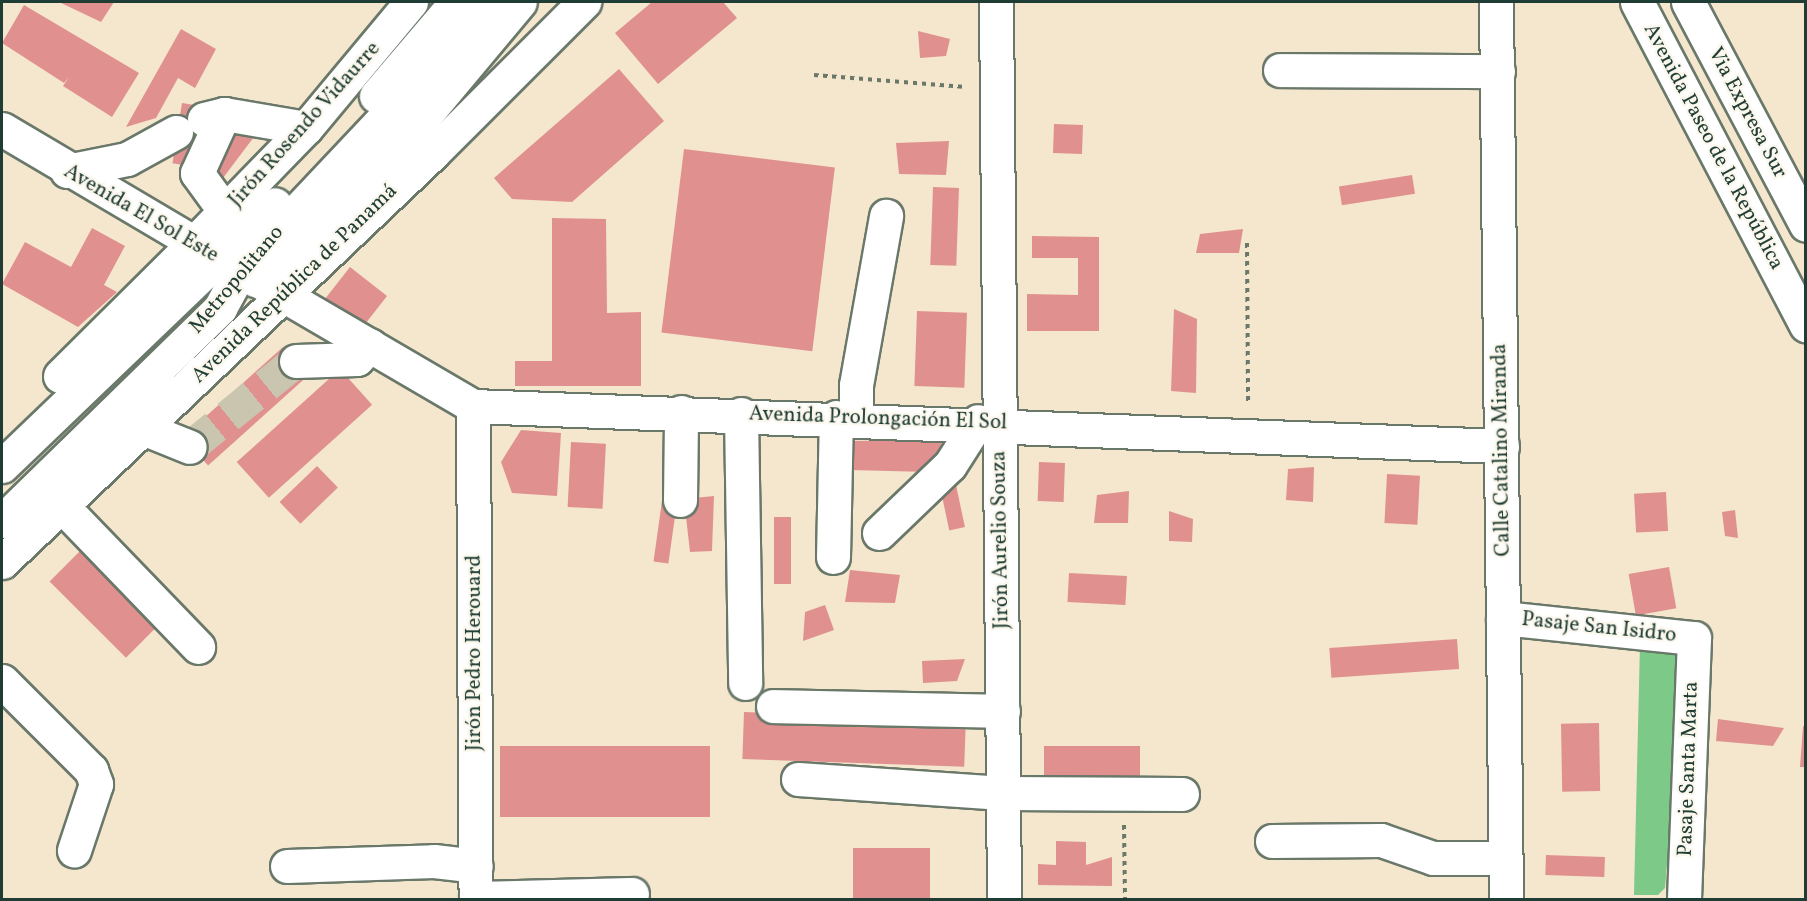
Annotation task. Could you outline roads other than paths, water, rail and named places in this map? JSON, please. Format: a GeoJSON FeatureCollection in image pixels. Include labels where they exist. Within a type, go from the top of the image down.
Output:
{"type":"FeatureCollection","features":[{"type":"Feature","properties":{"kind":"main road","name":"Jirón Rosendo Vidaurre"},"geometry":{"type":"LineString","coordinates":[[238,270],[226,213],[306,128],[411,2]]}},
{"type":"Feature","properties":{"kind":"main road","name":"Metropolitano"},"geometry":{"type":"LineString","coordinates":[[2,521],[220,308],[238,270],[280,201],[456,2]]}},
{"type":"Feature","properties":{"kind":"main road","name":"Metropolitano"},"geometry":{"type":"LineString","coordinates":[[2,466],[238,270],[440,59],[484,2]]}},
{"type":"Feature","properties":{"kind":"main road","name":"Avenida República de Panamá"},"geometry":{"type":"LineString","coordinates":[[2,562],[145,429],[238,270],[412,131],[520,2]]}},
{"type":"Feature","properties":{"kind":"main road","name":"Avenida República de Panamá"},"geometry":{"type":"LineString","coordinates":[[2,434],[238,270],[584,2]]}},
{"type":"Feature","properties":{"kind":"main road","name":"Jirón Aurelio Souza"},"geometry":{"type":"LineString","coordinates":[[996,2],[997,90],[989,422],[1003,711],[1004,900]]}},
{"type":"Feature","properties":{"kind":"main road","name":"Calle Catalino Miranda"},"geometry":{"type":"LineString","coordinates":[[1496,2],[1506,900]]}},
{"type":"Feature","properties":{"kind":"main road","name":"Avenida Paseo de la República"},"geometry":{"type":"LineString","coordinates":[[1637,2],[1806,325]]}},
{"type":"Feature","properties":{"kind":"main road","name":"Via Expresa Sur"},"geometry":{"type":"LineString","coordinates":[[1688,2],[1806,225]]}},
{"type":"Feature","properties":{"kind":"main road"},"geometry":{"type":"LineString","coordinates":[[1280,70],[1498,71]]}},
{"type":"Feature","properties":{"kind":"main road"},"geometry":{"type":"LineString","coordinates":[[67,171],[127,159],[200,122],[306,128]]}},
{"type":"Feature","properties":{"kind":"main road"},"geometry":{"type":"LineString","coordinates":[[200,122],[197,172],[226,213]]}},
{"type":"Feature","properties":{"kind":"main road","name":"Avenida El Sol Este"},"geometry":{"type":"LineString","coordinates":[[2,129],[67,171],[238,270]]}},
{"type":"Feature","properties":{"kind":"main road"},"geometry":{"type":"LineString","coordinates":[[832,557],[846,418],[856,385],[886,216]]}},
{"type":"Feature","properties":{"kind":"main road","name":"Avenida Prolongación El Sol"},"geometry":{"type":"LineString","coordinates":[[238,270],[473,406],[989,422],[1502,446]]}},
{"type":"Feature","properties":{"kind":"main road"},"geometry":{"type":"LineString","coordinates":[[310,312],[306,345],[296,361],[357,359],[370,345]]}},
{"type":"Feature","properties":{"kind":"main road","name":"Jirón Pedro Herouard"},"geometry":{"type":"LineString","coordinates":[[473,406],[476,888]]}},
{"type":"Feature","properties":{"kind":"main road"},"geometry":{"type":"LineString","coordinates":[[680,500],[681,412]]}},
{"type":"Feature","properties":{"kind":"main road"},"geometry":{"type":"LineString","coordinates":[[741,414],[745,683]]}},
{"type":"Feature","properties":{"kind":"main road"},"geometry":{"type":"LineString","coordinates":[[879,533],[950,465],[989,422]]}},
{"type":"Feature","properties":{"kind":"main road"},"geometry":{"type":"LineString","coordinates":[[145,429],[190,447]]}},
{"type":"Feature","properties":{"kind":"main road"},"geometry":{"type":"LineString","coordinates":[[62,506],[198,647]]}},
{"type":"Feature","properties":{"kind":"main road","name":"Pasaje San Isidro"},"geometry":{"type":"LineString","coordinates":[[1503,618],[1694,638]]}},
{"type":"Feature","properties":{"kind":"main road","name":"Pasaje Santa Marta"},"geometry":{"type":"LineString","coordinates":[[1684,900],[1694,638]]}},
{"type":"Feature","properties":{"kind":"main road"},"geometry":{"type":"LineString","coordinates":[[2,681],[91,770],[96,784],[74,850]]}},
{"type":"Feature","properties":{"kind":"main road"},"geometry":{"type":"LineString","coordinates":[[773,706],[1003,711]]}},
{"type":"Feature","properties":{"kind":"main road"},"geometry":{"type":"LineString","coordinates":[[798,779],[1004,793],[1182,794]]}},
{"type":"Feature","properties":{"kind":"main road"},"geometry":{"type":"LineString","coordinates":[[1272,842],[1381,840],[1433,858],[1505,858]]}},
{"type":"Feature","properties":{"kind":"main road"},"geometry":{"type":"LineString","coordinates":[[287,866],[434,861],[476,888],[632,894]]}},
{"type":"Feature","properties":{"kind":"tunnel"},"geometry":{"type":"LineString","coordinates":[[190,447],[296,361]]}}]}
